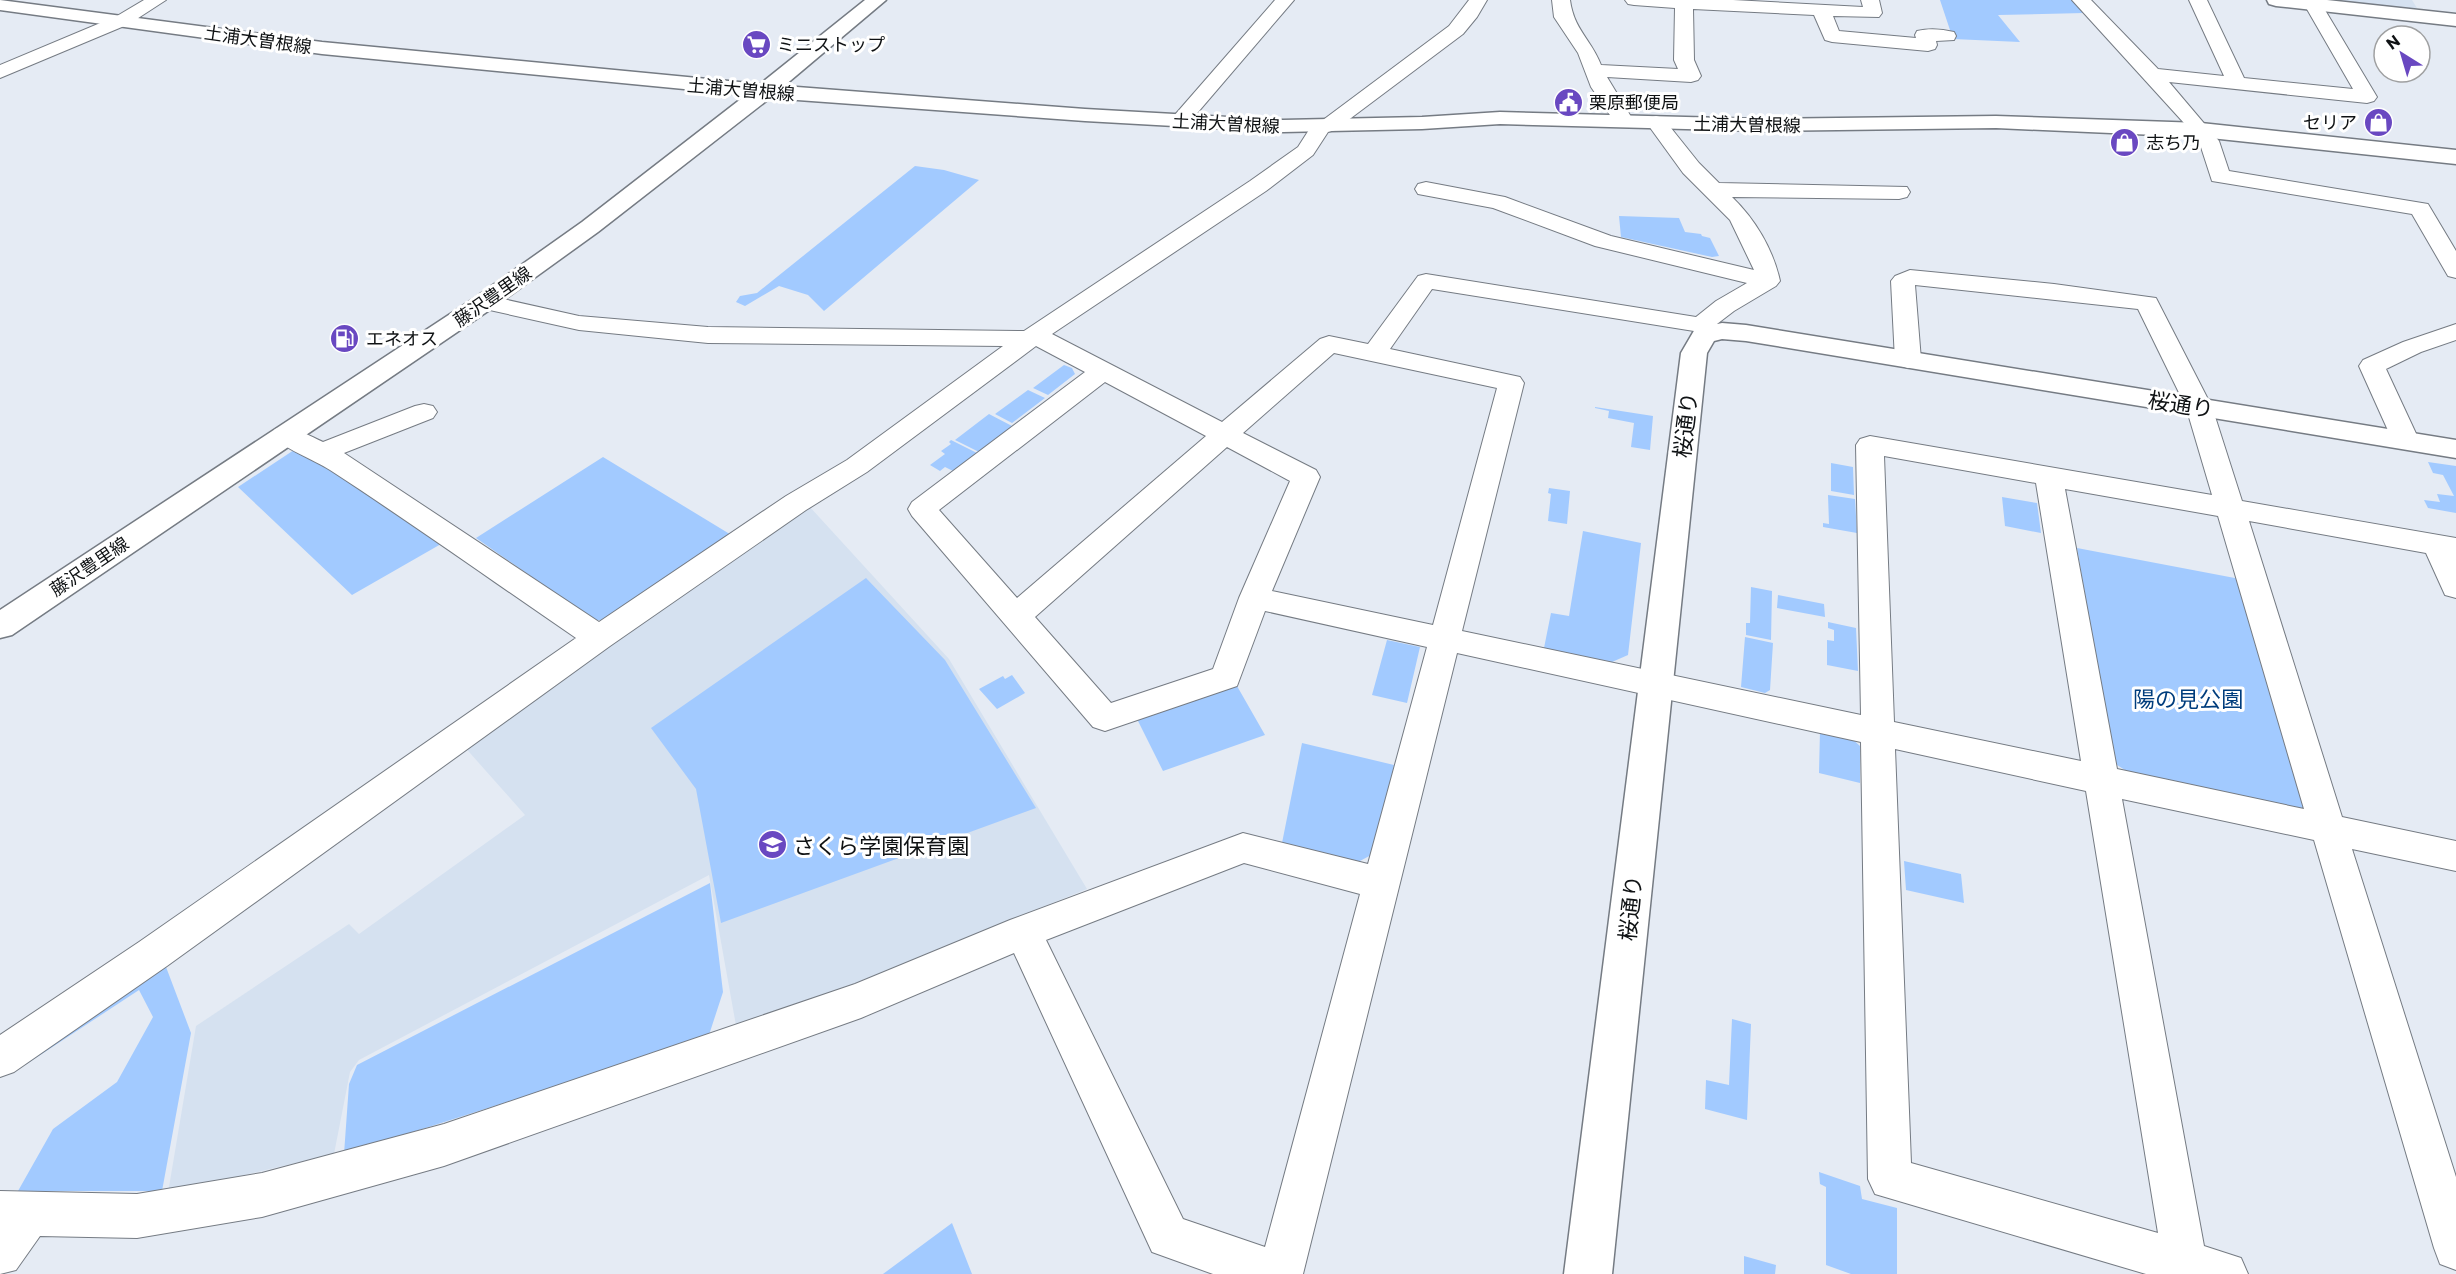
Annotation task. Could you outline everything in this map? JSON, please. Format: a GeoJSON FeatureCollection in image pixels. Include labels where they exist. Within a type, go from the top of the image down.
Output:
{"type":"FeatureCollection","features":[{"type":"Feature","properties":{"kind":"main road","name":"藤沢豊里線"},"geometry":{"type":"LineString","coordinates":[[0,626],[485,302],[590,227],[765,91],[877,0]]}},
{"type":"Feature","properties":{"kind":"main road"},"geometry":{"type":"LineString","coordinates":[[2276,0],[2454,22]]}},
{"type":"Feature","properties":{"kind":"main road"},"geometry":{"type":"LineString","coordinates":[[2435,0],[2454,22]]}},
{"type":"Feature","properties":{"kind":"main road","name":"土浦大曽根線"},"geometry":{"type":"LineString","coordinates":[[0,4],[322,48],[765,91],[1180,121],[1325,126],[1500,118],[1762,126],[1996,122],[2201,130],[2456,157]]}},
{"type":"Feature","properties":{"kind":"main road","name":"桜通り"},"geometry":{"type":"LineString","coordinates":[[1588,1274],[1654,683],[1694,353],[1706,329],[1738,332],[2456,449]]}},
{"type":"Feature","properties":{"kind":"street"},"geometry":{"type":"LineString","coordinates":[[0,72],[123,20],[157,0]]}},
{"type":"Feature","properties":{"kind":"street"},"geometry":{"type":"LineString","coordinates":[[1180,121],[1285,0]]}},
{"type":"Feature","properties":{"kind":"street"},"geometry":{"type":"LineString","coordinates":[[0,1058],[153,954],[599,638],[796,503],[857,466],[1030,338],[1287,165],[1306,151],[1325,126],[1456,30],[1471,13],[1478,0]]}},
{"type":"Feature","properties":{"kind":"street"},"geometry":{"type":"LineString","coordinates":[[1561,0],[1563,17],[1578,43],[1587,53],[1602,89],[1623,120]]}},
{"type":"Feature","properties":{"kind":"street"},"geometry":{"type":"LineString","coordinates":[[1635,0],[1873,13],[1870,0]]}},
{"type":"Feature","properties":{"kind":"street"},"geometry":{"type":"LineString","coordinates":[[2081,0],[2152,74],[2201,130],[2209,141],[2220,176],[2420,209],[2456,271]]}},
{"type":"Feature","properties":{"kind":"street"},"geometry":{"type":"LineString","coordinates":[[2198,0],[2237,83]]}},
{"type":"Feature","properties":{"kind":"street"},"geometry":{"type":"LineString","coordinates":[[1593,70],[1691,76],[1684,60],[1684,3]]}},
{"type":"Feature","properties":{"kind":"street"},"geometry":{"type":"LineString","coordinates":[[2152,74],[2367,97],[2313,4]]}},
{"type":"Feature","properties":{"kind":"street"},"geometry":{"type":"LineString","coordinates":[[1821,10],[1832,36],[1928,45],[1924,35],[1947,36]]}},
{"type":"Feature","properties":{"kind":"street"},"geometry":{"type":"LineString","coordinates":[[12,49],[46,54]]}},
{"type":"Feature","properties":{"kind":"street"},"geometry":{"type":"LineString","coordinates":[[1602,89],[1679,94]]}},
{"type":"Feature","properties":{"kind":"street"},"geometry":{"type":"LineString","coordinates":[[1656,122],[1691,168],[1740,217],[1764,263],[1768,281]]}},
{"type":"Feature","properties":{"kind":"street"},"geometry":{"type":"LineString","coordinates":[[1426,189],[1497,202],[1604,241],[1768,281]]}},
{"type":"Feature","properties":{"kind":"street"},"geometry":{"type":"LineString","coordinates":[[1713,190],[1899,192]]}},
{"type":"Feature","properties":{"kind":"street"},"geometry":{"type":"LineString","coordinates":[[1908,360],[1903,281],[1910,277],[2054,291],[2146,303],[2199,407],[2456,1248]]}},
{"type":"Feature","properties":{"kind":"street"},"geometry":{"type":"LineString","coordinates":[[1374,353],[1426,281],[1706,329],[1725,306],[1768,281]]}},
{"type":"Feature","properties":{"kind":"street"},"geometry":{"type":"LineString","coordinates":[[485,302],[579,323],[708,334],[1042,339],[1104,370],[1226,433],[1306,477],[1254,598],[1226,677],[1105,718],[922,509],[1104,370]]}},
{"type":"Feature","properties":{"kind":"street"},"geometry":{"type":"LineString","coordinates":[[2405,440],[2372,366],[2412,347],[2456,331]]}},
{"type":"Feature","properties":{"kind":"street"},"geometry":{"type":"LineString","coordinates":[[1015,617],[1329,344],[1511,383],[1278,1274],[1168,1236],[1023,932]]}},
{"type":"Feature","properties":{"kind":"street"},"geometry":{"type":"LineString","coordinates":[[322,452],[424,412]]}},
{"type":"Feature","properties":{"kind":"street"},"geometry":{"type":"LineString","coordinates":[[285,435],[322,452],[448,534],[599,638]]}},
{"type":"Feature","properties":{"kind":"street"},"geometry":{"type":"LineString","coordinates":[[2225,1274],[1890,1179],[1880,731],[1870,445],[2447,547],[2456,588]]}},
{"type":"Feature","properties":{"kind":"street"},"geometry":{"type":"LineString","coordinates":[[2049,477],[2185,1263]]}},
{"type":"Feature","properties":{"kind":"street"},"geometry":{"type":"LineString","coordinates":[[1254,598],[1445,637],[2456,856]]}},
{"type":"Feature","properties":{"kind":"street"},"geometry":{"type":"LineString","coordinates":[[0,1254],[14,1214],[137,1216],[262,1194],[444,1145],[861,1000],[1023,932],[1243,848],[1381,883]]}},
{"type":"Feature","properties":{"kind":"shaded area"},"geometry":{"type":"Polygon","coordinates":[[[2311,0],[2412,0],[2417,8],[2407,10],[2311,0]]]}},
{"type":"Feature","properties":{"kind":"shaded area","name":"さくら学園保育園"},"geometry":{"type":"Polygon","coordinates":[[[809,506],[949,659],[1087,889],[737,1031],[709,875],[359,1060],[350,1072],[334,1154],[168,1193],[196,1026],[349,924],[359,934],[525,815],[462,744],[809,506]]]}},
{"type":"Feature","properties":{"kind":"green space"},"geometry":{"type":"Polygon","coordinates":[[[1940,0],[2072,0],[2084,13],[1998,15],[2020,42],[1953,39],[1940,0]]]}},
{"type":"Feature","properties":{"kind":"green space"},"geometry":{"type":"Polygon","coordinates":[[[915,166],[944,170],[979,180],[824,311],[808,295],[779,286],[745,306],[736,302],[740,296],[757,293],[915,166]]]}},
{"type":"Feature","properties":{"kind":"green space"},"geometry":{"type":"Polygon","coordinates":[[[1619,216],[1679,218],[1685,232],[1710,238],[1719,256],[1712,257],[1621,237],[1619,216]]]}},
{"type":"Feature","properties":{"kind":"green space"},"geometry":{"type":"Polygon","coordinates":[[[1064,365],[1072,368],[1075,374],[1048,395],[1033,388],[1064,365]]]}},
{"type":"Feature","properties":{"kind":"green space"},"geometry":{"type":"Polygon","coordinates":[[[1028,390],[1045,398],[1012,423],[995,414],[1028,390]]]}},
{"type":"Feature","properties":{"kind":"green space"},"geometry":{"type":"Polygon","coordinates":[[[1595,407],[1653,416],[1650,450],[1631,447],[1634,423],[1608,418],[1609,411],[1595,407]]]}},
{"type":"Feature","properties":{"kind":"green space"},"geometry":{"type":"Polygon","coordinates":[[[989,414],[1012,426],[979,452],[955,440],[989,414]]]}},
{"type":"Feature","properties":{"kind":"green space"},"geometry":{"type":"Polygon","coordinates":[[[951,440],[977,453],[953,471],[945,467],[940,471],[930,465],[945,454],[941,451],[951,444],[949,442],[951,440]]]}},
{"type":"Feature","properties":{"kind":"green space"},"geometry":{"type":"Polygon","coordinates":[[[294,450],[329,467],[441,544],[352,595],[238,487],[294,450]]]}},
{"type":"Feature","properties":{"kind":"green space"},"geometry":{"type":"Polygon","coordinates":[[[603,457],[733,536],[608,620],[594,620],[476,538],[603,457]]]}},
{"type":"Feature","properties":{"kind":"green space"},"geometry":{"type":"Polygon","coordinates":[[[2428,462],[2456,466],[2456,513],[2428,508],[2424,500],[2440,502],[2437,494],[2454,496],[2443,475],[2433,473],[2428,462]]]}},
{"type":"Feature","properties":{"kind":"green space"},"geometry":{"type":"Polygon","coordinates":[[[1831,463],[1853,467],[1854,495],[1831,491],[1831,463]]]}},
{"type":"Feature","properties":{"kind":"green space"},"geometry":{"type":"Polygon","coordinates":[[[1549,488],[1570,491],[1567,524],[1548,521],[1551,494],[1548,493],[1549,488]]]}},
{"type":"Feature","properties":{"kind":"green space"},"geometry":{"type":"Polygon","coordinates":[[[1828,495],[1855,499],[1857,533],[1823,527],[1823,523],[1829,524],[1828,495]]]}},
{"type":"Feature","properties":{"kind":"green space"},"geometry":{"type":"Polygon","coordinates":[[[2002,497],[2037,503],[2041,533],[2005,526],[2002,497]]]}},
{"type":"Feature","properties":{"kind":"green space"},"geometry":{"type":"Polygon","coordinates":[[[1583,531],[1641,543],[1628,655],[1612,662],[1544,648],[1551,613],[1569,616],[1583,531]]]}},
{"type":"Feature","properties":{"kind":"green space","name":"陽の見公園"},"geometry":{"type":"Polygon","coordinates":[[[2077,548],[2240,579],[2310,812],[2128,772],[2114,763],[2077,548]]]}},
{"type":"Feature","properties":{"kind":"green space"},"geometry":{"type":"Polygon","coordinates":[[[866,578],[945,660],[1036,808],[721,923],[696,789],[651,728],[866,578]]]}},
{"type":"Feature","properties":{"kind":"green space"},"geometry":{"type":"Polygon","coordinates":[[[1751,587],[1772,591],[1771,640],[1746,635],[1746,623],[1750,623],[1751,587]]]}},
{"type":"Feature","properties":{"kind":"green space"},"geometry":{"type":"Polygon","coordinates":[[[1778,595],[1824,604],[1825,617],[1777,608],[1778,595]]]}},
{"type":"Feature","properties":{"kind":"green space"},"geometry":{"type":"Polygon","coordinates":[[[1828,622],[1856,628],[1858,671],[1827,665],[1827,640],[1834,641],[1834,630],[1828,628],[1828,622]]]}},
{"type":"Feature","properties":{"kind":"green space"},"geometry":{"type":"Polygon","coordinates":[[[1745,637],[1773,643],[1770,690],[1765,693],[1741,687],[1745,637]]]}},
{"type":"Feature","properties":{"kind":"green space"},"geometry":{"type":"Polygon","coordinates":[[[1387,640],[1420,647],[1407,703],[1372,695],[1387,640]]]}},
{"type":"Feature","properties":{"kind":"green space"},"geometry":{"type":"Polygon","coordinates":[[[1012,675],[1025,693],[997,709],[979,689],[1003,676],[1005,679],[1012,675]]]}},
{"type":"Feature","properties":{"kind":"green space"},"geometry":{"type":"Polygon","coordinates":[[[1237,686],[1265,735],[1163,771],[1137,719],[1237,686]]]}},
{"type":"Feature","properties":{"kind":"green space"},"geometry":{"type":"Polygon","coordinates":[[[1820,731],[1849,736],[1860,746],[1860,783],[1819,773],[1820,731]]]}},
{"type":"Feature","properties":{"kind":"green space"},"geometry":{"type":"Polygon","coordinates":[[[1302,743],[1394,765],[1375,853],[1358,862],[1282,843],[1302,743]]]}},
{"type":"Feature","properties":{"kind":"green space"},"geometry":{"type":"Polygon","coordinates":[[[1904,861],[1961,874],[1964,903],[1906,890],[1904,861]]]}},
{"type":"Feature","properties":{"kind":"green space"},"geometry":{"type":"Polygon","coordinates":[[[710,883],[723,992],[708,1038],[344,1154],[349,1084],[357,1065],[710,883]]]}},
{"type":"Feature","properties":{"kind":"green space"},"geometry":{"type":"Polygon","coordinates":[[[163,959],[191,1033],[162,1191],[18,1191],[53,1129],[117,1082],[153,1017],[139,990],[25,1065],[18,1059],[163,959]]]}},
{"type":"Feature","properties":{"kind":"green space"},"geometry":{"type":"Polygon","coordinates":[[[1732,1019],[1751,1024],[1747,1120],[1705,1109],[1706,1080],[1729,1085],[1732,1019]]]}},
{"type":"Feature","properties":{"kind":"green space"},"geometry":{"type":"Polygon","coordinates":[[[1819,1172],[1860,1186],[1862,1199],[1897,1208],[1897,1274],[1851,1274],[1826,1265],[1826,1187],[1820,1184],[1819,1172]]]}},
{"type":"Feature","properties":{"kind":"green space"},"geometry":{"type":"Polygon","coordinates":[[[952,1223],[972,1274],[883,1274],[952,1223]]]}},
{"type":"Feature","properties":{"kind":"green space"},"geometry":{"type":"Polygon","coordinates":[[[1744,1256],[1776,1265],[1775,1274],[1744,1274],[1744,1256]]]}},
{"type":"Feature","properties":{"kind":"place","name":"ミニストップ"},"geometry":{"type":"Point","coordinates":[756,44]}},
{"type":"Feature","properties":{"kind":"place","name":"栗原郵便局"},"geometry":{"type":"Point","coordinates":[1568,102]}},
{"type":"Feature","properties":{"kind":"place","name":"セリア"},"geometry":{"type":"Point","coordinates":[2378,122]}},
{"type":"Feature","properties":{"kind":"place","name":"志ち乃"},"geometry":{"type":"Point","coordinates":[2125,142]}},
{"type":"Feature","properties":{"kind":"place","name":"エネオス"},"geometry":{"type":"Point","coordinates":[345,338]}},
{"type":"Feature","properties":{"kind":"place","name":"さくら学園保育園"},"geometry":{"type":"Point","coordinates":[772,845]}}]}
